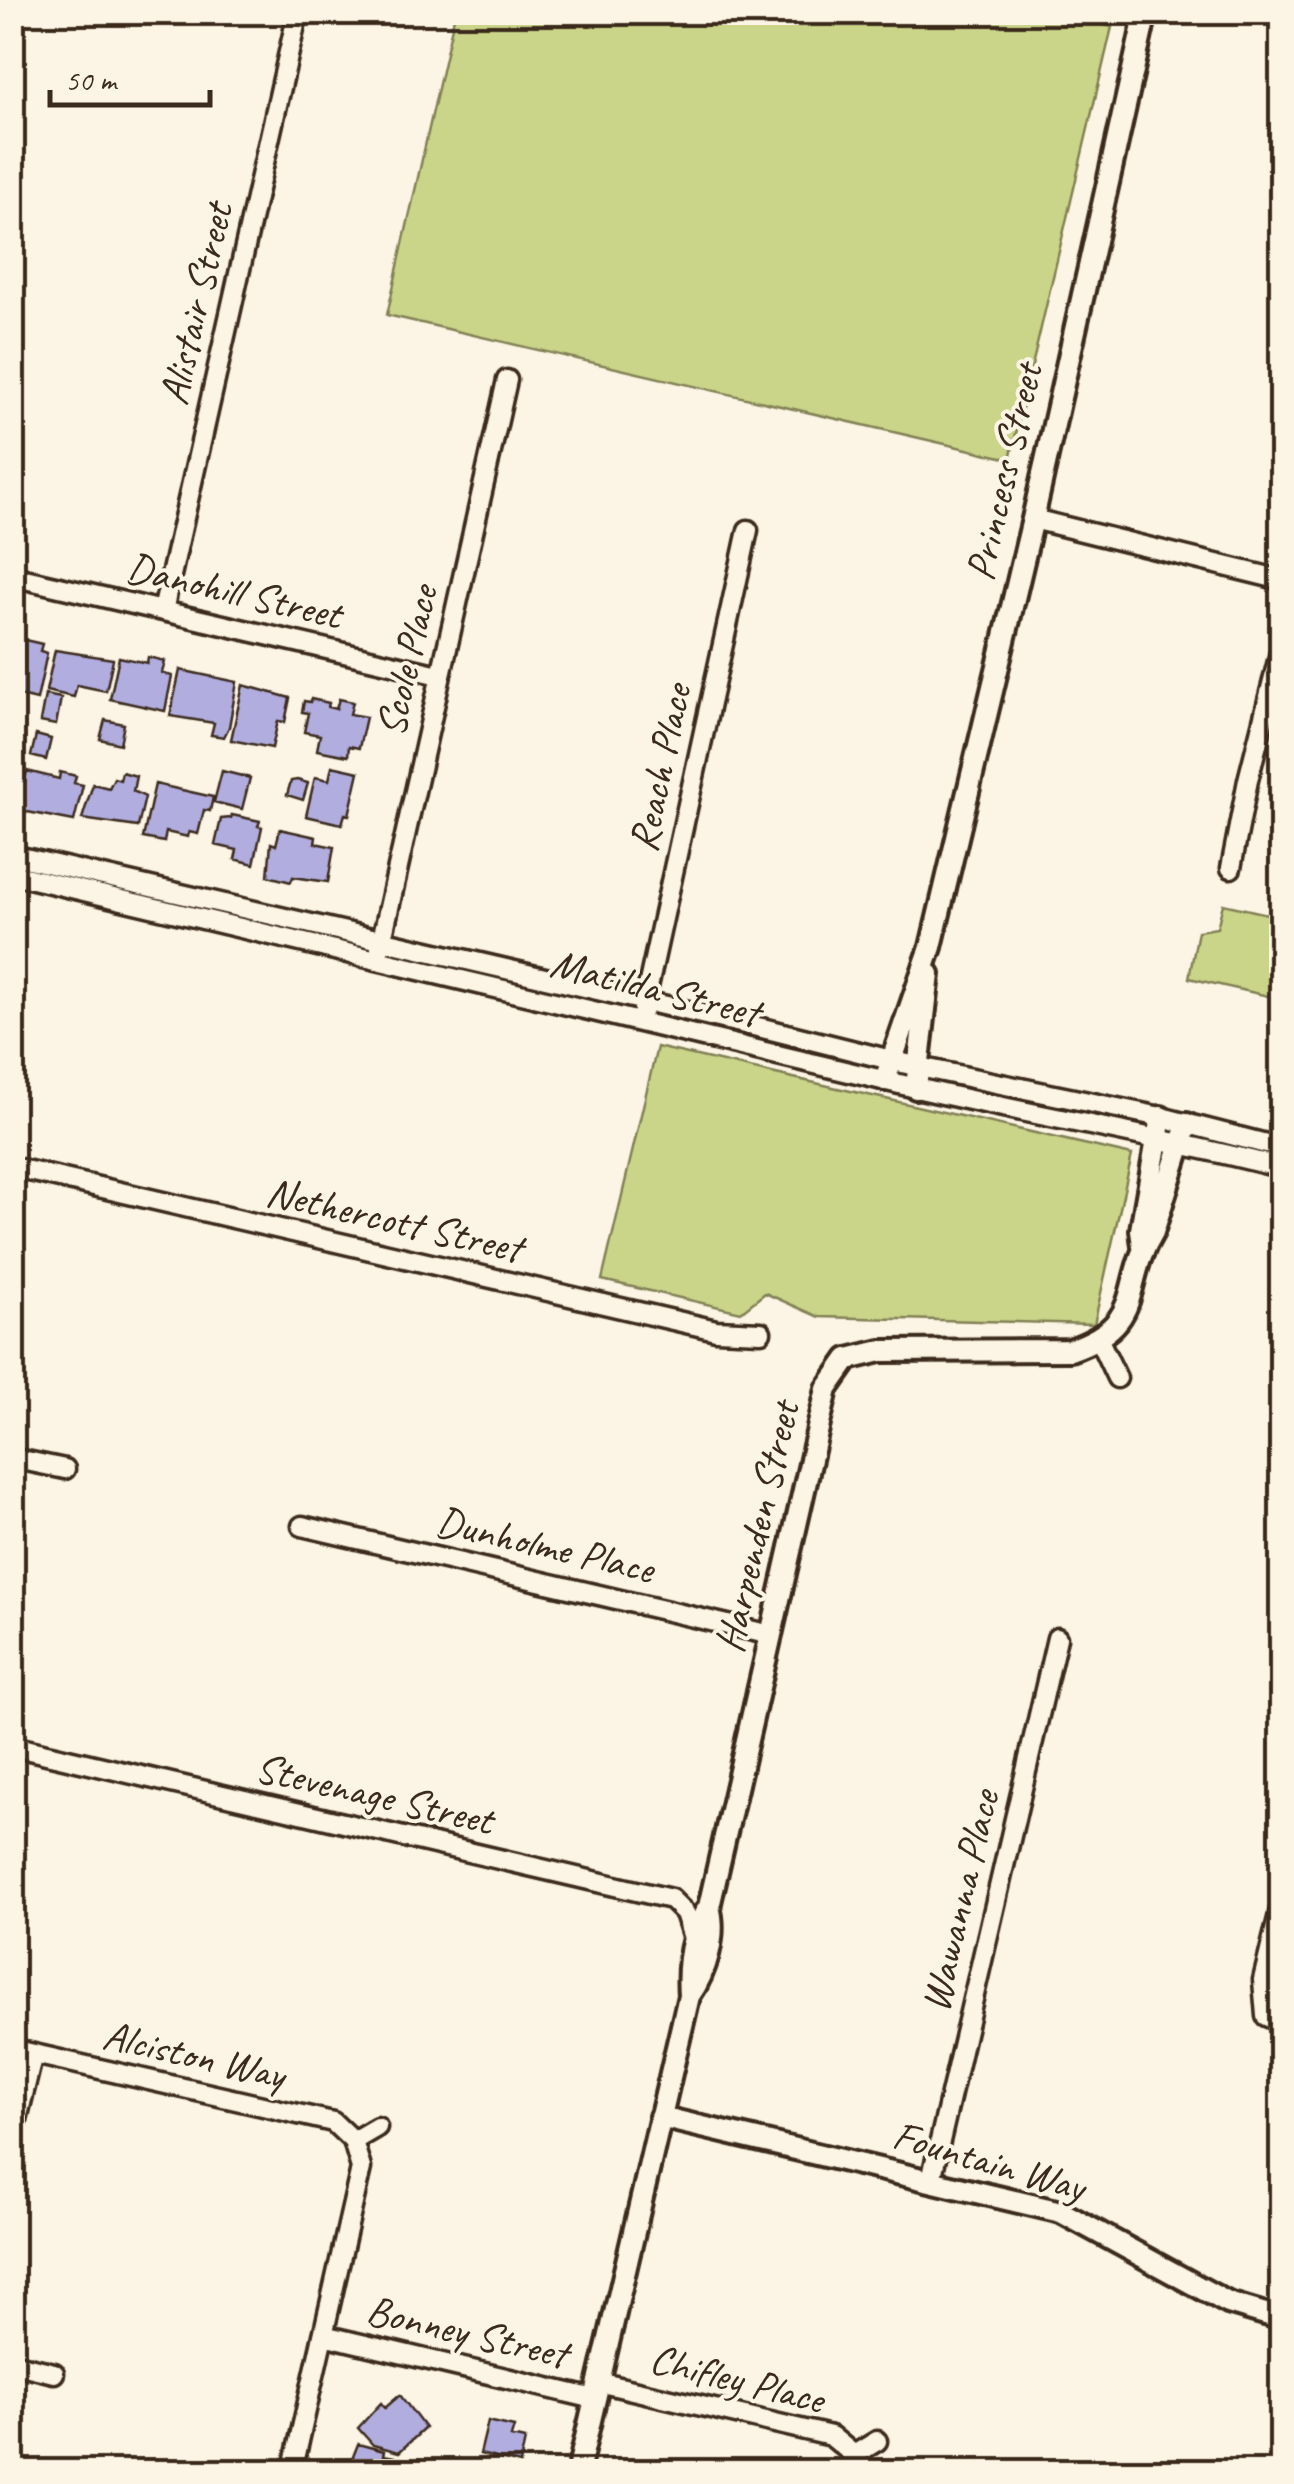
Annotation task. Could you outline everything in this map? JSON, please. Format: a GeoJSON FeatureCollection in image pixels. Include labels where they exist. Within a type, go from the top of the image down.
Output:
{"type":"FeatureCollection","features":[{"type":"Feature","properties":{"kind":"street","name":"Alistair Street"},"geometry":{"type":"LineString","coordinates":[[162,610],[298,12]]}},
{"type":"Feature","properties":{"kind":"street","name":"Princess Street"},"geometry":{"type":"LineString","coordinates":[[887,1070],[931,948],[1033,519],[1146,12]]}},
{"type":"Feature","properties":{"kind":"street","name":"Scole Place"},"geometry":{"type":"LineString","coordinates":[[380,949],[508,380]]}},
{"type":"Feature","properties":{"kind":"street"},"geometry":{"type":"LineString","coordinates":[[1033,519],[1282,580]]}},
{"type":"Feature","properties":{"kind":"street","name":"Reach Place"},"geometry":{"type":"LineString","coordinates":[[640,1020],[748,530]]}},
{"type":"Feature","properties":{"kind":"street","name":"Danohill Street"},"geometry":{"type":"LineString","coordinates":[[12,576],[439,675]]}},
{"type":"Feature","properties":{"kind":"street"},"geometry":{"type":"LineString","coordinates":[[1231,868],[1248,780],[1282,645]]}},
{"type":"Feature","properties":{"kind":"street","name":"Matilda Street"},"geometry":{"type":"LineString","coordinates":[[12,855],[640,1020],[887,1070]]}},
{"type":"Feature","properties":{"kind":"street","name":"Matilda Street"},"geometry":{"type":"LineString","coordinates":[[12,874],[645,1000],[918,1078],[1185,1133],[1282,1148]]}},
{"type":"Feature","properties":{"kind":"street","name":"Princess Street"},"geometry":{"type":"LineString","coordinates":[[918,1078],[931,948]]}},
{"type":"Feature","properties":{"kind":"street"},"geometry":{"type":"LineString","coordinates":[[1144,1248],[1141,1230],[1158,1127]]}},
{"type":"Feature","properties":{"kind":"street"},"geometry":{"type":"LineString","coordinates":[[1117,1378],[1099,1340],[1118,1322],[1132,1295],[1144,1248],[1154,1232],[1185,1133]]}},
{"type":"Feature","properties":{"kind":"street","name":"Matilda Street"},"geometry":{"type":"LineString","coordinates":[[1185,1133],[1282,1168]]}},
{"type":"Feature","properties":{"kind":"street","name":"Nethercott Street"},"geometry":{"type":"LineString","coordinates":[[12,1167],[716,1330],[761,1332]]}},
{"type":"Feature","properties":{"kind":"street","name":"Harpenden Street"},"geometry":{"type":"LineString","coordinates":[[690,1996],[688,1974],[698,1922],[708,1907],[827,1389],[848,1359],[881,1351],[1070,1350],[1099,1340]]}},
{"type":"Feature","properties":{"kind":"street"},"geometry":{"type":"LineString","coordinates":[[12,1458],[65,1469]]}},
{"type":"Feature","properties":{"kind":"street","name":"Dunholme Place"},"geometry":{"type":"LineString","coordinates":[[302,1526],[771,1634]]}},
{"type":"Feature","properties":{"kind":"street","name":"Wawanna Place"},"geometry":{"type":"LineString","coordinates":[[932,2180],[1056,1638]]}},
{"type":"Feature","properties":{"kind":"street","name":"Stevenage Street"},"geometry":{"type":"LineString","coordinates":[[12,1746],[670,1899],[685,1913],[694,1941]]}},
{"type":"Feature","properties":{"kind":"street"},"geometry":{"type":"LineString","coordinates":[[1282,1902],[1264,1980],[1266,2016],[1282,2023]]}},
{"type":"Feature","properties":{"kind":"street","name":"Harpenden Street"},"geometry":{"type":"LineString","coordinates":[[578,2472],[690,1996],[701,1978],[714,1924],[708,1907]]}},
{"type":"Feature","properties":{"kind":"street","name":"Alciston Way"},"geometry":{"type":"LineString","coordinates":[[12,2049],[333,2122],[353,2141]]}},
{"type":"Feature","properties":{"kind":"street"},"geometry":{"type":"LineString","coordinates":[[12,2140],[32,2054]]}},
{"type":"Feature","properties":{"kind":"street","name":"Fountain Way"},"geometry":{"type":"LineString","coordinates":[[660,2117],[1061,2212],[1228,2303],[1282,2319]]}},
{"type":"Feature","properties":{"kind":"street"},"geometry":{"type":"LineString","coordinates":[[292,2472],[361,2168],[353,2141],[376,2126]]}},
{"type":"Feature","properties":{"kind":"street","name":"Bonney Street"},"geometry":{"type":"LineString","coordinates":[[323,2335],[597,2390]]}},
{"type":"Feature","properties":{"kind":"street"},"geometry":{"type":"LineString","coordinates":[[12,2363],[54,2372]]}},
{"type":"Feature","properties":{"kind":"street","name":"Chifley Place"},"geometry":{"type":"LineString","coordinates":[[597,2390],[831,2436],[856,2463],[877,2441]]}},
{"type":"Feature","properties":{"kind":"green space"},"geometry":{"type":"Polygon","coordinates":[[[1052,12],[1112,27],[1010,459],[387,315],[455,13],[1052,12]]]}},
{"type":"Feature","properties":{"kind":"green space"},"geometry":{"type":"Polygon","coordinates":[[[1223,904],[1281,917],[1281,999],[1189,978],[1198,931],[1217,928],[1223,904]]]}},
{"type":"Feature","properties":{"kind":"green space"},"geometry":{"type":"Polygon","coordinates":[[[657,1047],[1132,1155],[1094,1324],[819,1317],[765,1293],[741,1312],[602,1280],[657,1047]]]}},
{"type":"Feature","properties":{"kind":"building"},"geometry":{"type":"Polygon","coordinates":[[[12,637],[42,644],[40,651],[47,653],[37,700],[12,694],[12,637]]]}},
{"type":"Feature","properties":{"kind":"building"},"geometry":{"type":"Polygon","coordinates":[[[55,650],[113,659],[106,691],[77,685],[74,697],[46,691],[55,650]]]}},
{"type":"Feature","properties":{"kind":"building"},"geometry":{"type":"Polygon","coordinates":[[[119,657],[147,663],[148,657],[165,661],[162,673],[172,676],[165,711],[110,699],[119,657]]]}},
{"type":"Feature","properties":{"kind":"building"},"geometry":{"type":"Polygon","coordinates":[[[180,670],[237,682],[224,737],[211,735],[214,723],[170,716],[180,670]]]}},
{"type":"Feature","properties":{"kind":"building"},"geometry":{"type":"Polygon","coordinates":[[[243,685],[290,698],[285,722],[278,721],[272,748],[231,740],[243,685]]]}},
{"type":"Feature","properties":{"kind":"building"},"geometry":{"type":"Polygon","coordinates":[[[45,695],[61,698],[56,725],[40,722],[45,695]]]}},
{"type":"Feature","properties":{"kind":"building"},"geometry":{"type":"Polygon","coordinates":[[[311,699],[336,709],[339,699],[353,702],[350,714],[366,717],[359,748],[349,746],[348,756],[317,750],[320,735],[304,732],[308,713],[302,712],[304,701],[311,699]]]}},
{"type":"Feature","properties":{"kind":"building"},"geometry":{"type":"Polygon","coordinates":[[[105,720],[124,724],[120,744],[100,739],[105,720]]]}},
{"type":"Feature","properties":{"kind":"building"},"geometry":{"type":"Polygon","coordinates":[[[36,735],[51,739],[46,760],[31,756],[36,735]]]}},
{"type":"Feature","properties":{"kind":"building"},"geometry":{"type":"Polygon","coordinates":[[[332,766],[359,772],[349,815],[345,814],[342,824],[306,816],[315,777],[329,780],[332,766]]]}},
{"type":"Feature","properties":{"kind":"building"},"geometry":{"type":"Polygon","coordinates":[[[27,771],[59,779],[60,772],[76,776],[74,783],[83,785],[74,821],[17,810],[27,771]]]}},
{"type":"Feature","properties":{"kind":"building"},"geometry":{"type":"Polygon","coordinates":[[[222,771],[250,778],[242,809],[214,802],[222,771]]]}},
{"type":"Feature","properties":{"kind":"building"},"geometry":{"type":"Polygon","coordinates":[[[122,772],[136,776],[133,791],[145,797],[138,827],[82,819],[93,784],[109,788],[114,778],[120,780],[122,772]]]}},
{"type":"Feature","properties":{"kind":"building"},"geometry":{"type":"Polygon","coordinates":[[[291,781],[308,783],[303,800],[287,795],[291,781]]]}},
{"type":"Feature","properties":{"kind":"building"},"geometry":{"type":"Polygon","coordinates":[[[155,784],[213,797],[210,811],[204,810],[198,834],[189,832],[188,837],[166,832],[164,842],[143,838],[155,784]]]}},
{"type":"Feature","properties":{"kind":"building"},"geometry":{"type":"Polygon","coordinates":[[[232,815],[260,821],[254,864],[235,859],[237,850],[215,845],[221,819],[232,815]]]}},
{"type":"Feature","properties":{"kind":"building"},"geometry":{"type":"Polygon","coordinates":[[[280,829],[316,837],[315,843],[334,847],[328,882],[293,877],[291,882],[268,876],[271,843],[276,845],[280,829]]]}},
{"type":"Feature","properties":{"kind":"building"},"geometry":{"type":"Polygon","coordinates":[[[400,2395],[425,2428],[399,2452],[373,2445],[358,2428],[381,2403],[385,2408],[400,2395]]]}},
{"type":"Feature","properties":{"kind":"building"},"geometry":{"type":"Polygon","coordinates":[[[488,2421],[514,2427],[511,2437],[525,2440],[520,2464],[480,2454],[488,2421]]]}},
{"type":"Feature","properties":{"kind":"building"},"geometry":{"type":"Polygon","coordinates":[[[358,2444],[395,2457],[396,2472],[347,2472],[358,2444]]]}}]}
